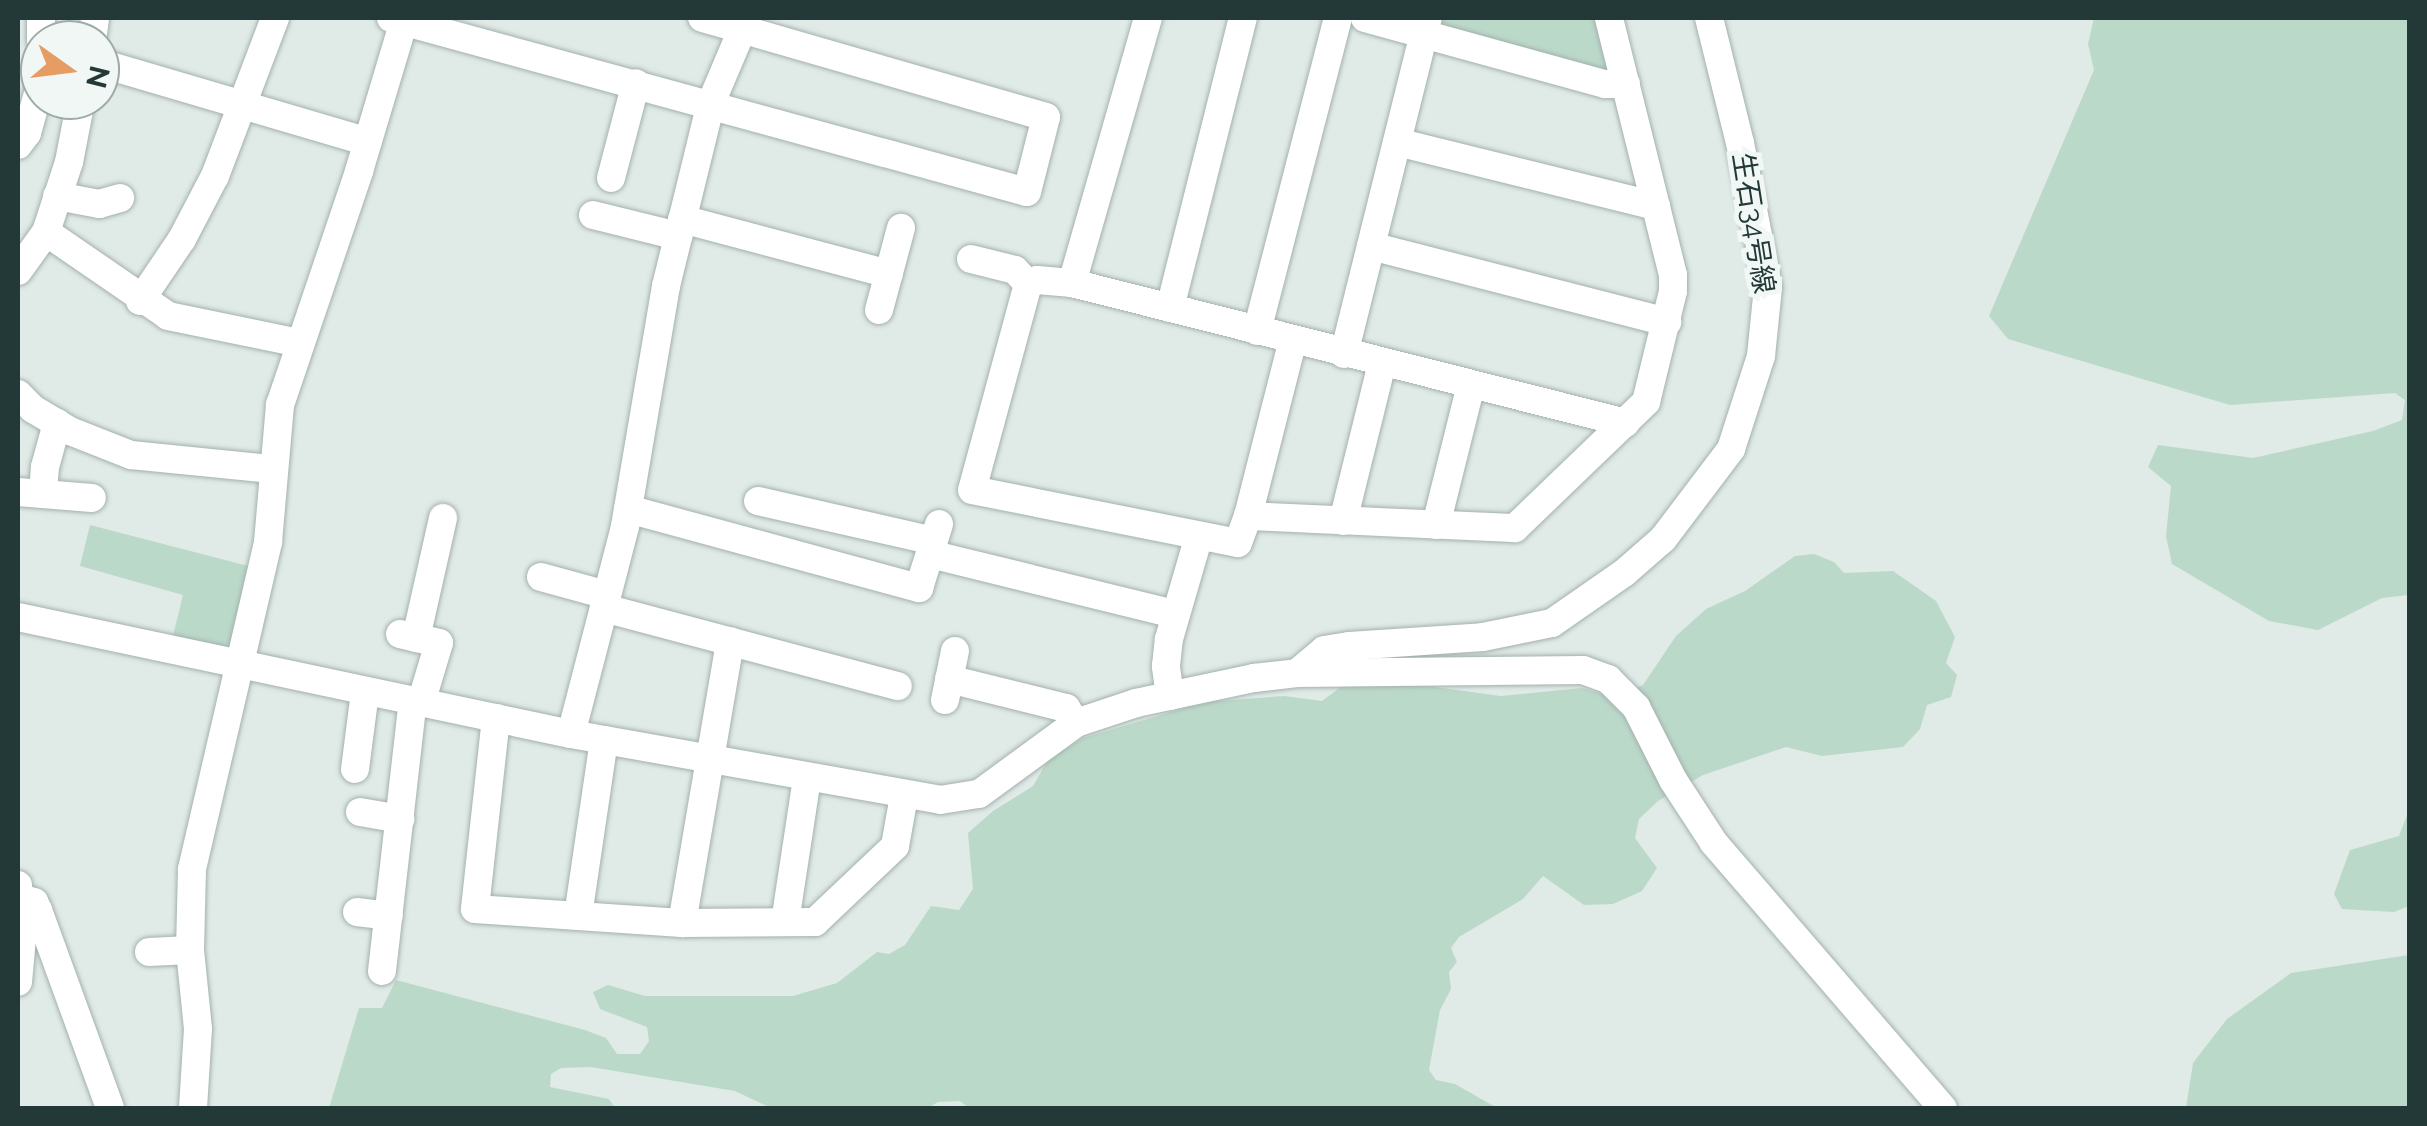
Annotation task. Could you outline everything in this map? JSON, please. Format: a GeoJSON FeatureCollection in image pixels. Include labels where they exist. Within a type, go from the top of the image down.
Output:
{"type":"FeatureCollection","features":[{"type":"Feature","properties":{"kind":"street"},"geometry":{"type":"LineString","coordinates":[[140,301],[198,212],[275,18]]}},
{"type":"Feature","properties":{"kind":"street"},"geometry":{"type":"LineString","coordinates":[[193,1108],[198,1030],[190,950],[194,853],[268,542],[280,404],[368,142],[400,19],[1027,192],[1046,117],[744,23],[702,18]]}},
{"type":"Feature","properties":{"kind":"street"},"geometry":{"type":"LineString","coordinates":[[1072,282],[1148,18]]}},
{"type":"Feature","properties":{"kind":"street"},"geometry":{"type":"LineString","coordinates":[[1170,308],[1243,18]]}},
{"type":"Feature","properties":{"kind":"street"},"geometry":{"type":"LineString","coordinates":[[1257,331],[1338,18]]}},
{"type":"Feature","properties":{"kind":"street"},"geometry":{"type":"LineString","coordinates":[[1365,18],[1426,26],[1605,84],[1626,84]]}},
{"type":"Feature","properties":{"kind":"street"},"geometry":{"type":"LineString","coordinates":[[1248,516],[1515,528],[1646,402],[1673,275],[1609,18]]}},
{"type":"Feature","properties":{"kind":"street","name":"生石34号線"},"geometry":{"type":"LineString","coordinates":[[1296,673],[1324,650],[1483,637],[1552,623],[1624,574],[1663,539],[1732,449],[1761,356],[1768,287],[1710,18]]}},
{"type":"Feature","properties":{"kind":"street"},"geometry":{"type":"LineString","coordinates":[[571,734],[628,509],[680,227],[711,103],[744,23]]}},
{"type":"Feature","properties":{"kind":"street"},"geometry":{"type":"LineString","coordinates":[[1344,354],[1426,26]]}},
{"type":"Feature","properties":{"kind":"street"},"geometry":{"type":"LineString","coordinates":[[120,69],[368,142]]}},
{"type":"Feature","properties":{"kind":"street"},"geometry":{"type":"LineString","coordinates":[[611,178],[636,83]]}},
{"type":"Feature","properties":{"kind":"street"},"geometry":{"type":"LineString","coordinates":[[18,145],[30,120]]}},
{"type":"Feature","properties":{"kind":"street"},"geometry":{"type":"LineString","coordinates":[[18,271],[46,232],[76,120]]}},
{"type":"Feature","properties":{"kind":"street"},"geometry":{"type":"LineString","coordinates":[[1397,142],[1656,206]]}},
{"type":"Feature","properties":{"kind":"street"},"geometry":{"type":"LineString","coordinates":[[58,196],[99,204],[120,198]]}},
{"type":"Feature","properties":{"kind":"street"},"geometry":{"type":"LineString","coordinates":[[593,215],[680,227],[889,274]]}},
{"type":"Feature","properties":{"kind":"street"},"geometry":{"type":"LineString","coordinates":[[879,310],[901,228]]}},
{"type":"Feature","properties":{"kind":"street"},"geometry":{"type":"LineString","coordinates":[[46,232],[140,301],[194,324],[300,343]]}},
{"type":"Feature","properties":{"kind":"street"},"geometry":{"type":"LineString","coordinates":[[1371,246],[1666,322]]}},
{"type":"Feature","properties":{"kind":"street"},"geometry":{"type":"LineString","coordinates":[[971,259],[1016,270],[1028,284]]}},
{"type":"Feature","properties":{"kind":"street"},"geometry":{"type":"LineString","coordinates":[[1294,340],[1238,543],[972,490],[1028,284],[1036,280],[1072,282],[1626,423]]}},
{"type":"Feature","properties":{"kind":"street"},"geometry":{"type":"LineString","coordinates":[[1342,521],[1382,363]]}},
{"type":"Feature","properties":{"kind":"street"},"geometry":{"type":"LineString","coordinates":[[1436,525],[1472,385]]}},
{"type":"Feature","properties":{"kind":"street"},"geometry":{"type":"LineString","coordinates":[[18,394],[32,409],[57,423],[131,455],[272,469]]}},
{"type":"Feature","properties":{"kind":"street"},"geometry":{"type":"LineString","coordinates":[[57,423],[44,468],[31,493],[98,501]]}},
{"type":"Feature","properties":{"kind":"street"},"geometry":{"type":"LineString","coordinates":[[758,501],[934,540],[1175,614]]}},
{"type":"Feature","properties":{"kind":"street"},"geometry":{"type":"LineString","coordinates":[[628,509],[919,588],[934,540]]}},
{"type":"Feature","properties":{"kind":"street"},"geometry":{"type":"LineString","coordinates":[[382,970],[417,702],[439,643],[407,636],[434,527]]}},
{"type":"Feature","properties":{"kind":"street"},"geometry":{"type":"LineString","coordinates":[[1170,696],[1166,666],[1175,614],[1198,538]]}},
{"type":"Feature","properties":{"kind":"street"},"geometry":{"type":"LineString","coordinates":[[541,578],[730,642],[898,686]]}},
{"type":"Feature","properties":{"kind":"street"},"geometry":{"type":"LineString","coordinates":[[18,617],[239,667],[571,734],[904,796],[958,801],[979,794],[1076,723],[1170,696],[1296,673],[1568,668],[1608,678],[1636,707],[1673,780],[1714,843],[1943,1108]]}},
{"type":"Feature","properties":{"kind":"street"},"geometry":{"type":"LineString","coordinates":[[682,923],[730,642]]}},
{"type":"Feature","properties":{"kind":"street"},"geometry":{"type":"LineString","coordinates":[[955,650],[947,689],[1066,708],[1076,723]]}},
{"type":"Feature","properties":{"kind":"street"},"geometry":{"type":"LineString","coordinates":[[354,770],[365,692]]}},
{"type":"Feature","properties":{"kind":"street"},"geometry":{"type":"LineString","coordinates":[[496,718],[476,909],[682,923],[815,922],[895,846],[904,796]]}},
{"type":"Feature","properties":{"kind":"street"},"geometry":{"type":"LineString","coordinates":[[578,916],[604,740]]}},
{"type":"Feature","properties":{"kind":"street"},"geometry":{"type":"LineString","coordinates":[[785,922],[807,778]]}},
{"type":"Feature","properties":{"kind":"street"},"geometry":{"type":"LineString","coordinates":[[360,812],[400,819]]}},
{"type":"Feature","properties":{"kind":"street"},"geometry":{"type":"LineString","coordinates":[[18,891],[18,982]]}},
{"type":"Feature","properties":{"kind":"street"},"geometry":{"type":"LineString","coordinates":[[18,891],[34,902],[38,910],[110,1108]]}},
{"type":"Feature","properties":{"kind":"street"},"geometry":{"type":"LineString","coordinates":[[356,912],[389,916]]}},
{"type":"Feature","properties":{"kind":"street"},"geometry":{"type":"LineString","coordinates":[[149,952],[190,950]]}},
{"type":"Feature","properties":{"kind":"green space"},"geometry":{"type":"Polygon","coordinates":[[[1433,18],[1603,18],[1612,66],[1600,75],[1431,28],[1433,18]]]}},
{"type":"Feature","properties":{"kind":"green space"},"geometry":{"type":"Polygon","coordinates":[[[2094,18],[2409,18],[2409,595],[2382,598],[2318,630],[2269,621],[2172,564],[2166,536],[2171,486],[2148,467],[2158,445],[2253,458],[2373,431],[2402,420],[2405,400],[2395,393],[2230,405],[2008,339],[1989,316],[2094,70],[2088,44],[2094,18]]]}},
{"type":"Feature","properties":{"kind":"green space"},"geometry":{"type":"Polygon","coordinates":[[[90,525],[252,567],[230,656],[171,644],[183,595],[80,566],[90,525]]]}},
{"type":"Feature","properties":{"kind":"green space"},"geometry":{"type":"Polygon","coordinates":[[[1814,554],[1834,562],[1844,573],[1893,571],[1936,601],[1955,637],[1946,663],[1957,675],[1951,697],[1927,705],[1920,729],[1903,747],[1822,756],[1786,747],[1703,775],[1658,801],[1639,819],[1635,838],[1657,868],[1642,891],[1613,904],[1584,905],[1543,876],[1523,899],[1459,937],[1451,948],[1457,962],[1449,972],[1451,989],[1440,1010],[1429,1070],[1436,1080],[1455,1084],[1497,1108],[969,1108],[960,1101],[938,1102],[928,1108],[771,1108],[735,1091],[591,1067],[561,1068],[551,1074],[550,1087],[609,1099],[615,1108],[329,1108],[359,1008],[382,1008],[396,980],[585,1030],[606,1038],[617,1054],[640,1054],[649,1041],[647,1027],[600,1009],[593,992],[608,985],[645,996],[793,996],[837,983],[877,952],[889,954],[905,945],[931,906],[959,910],[973,889],[968,833],[993,811],[1033,786],[1048,760],[1083,738],[1205,702],[1284,696],[1322,701],[1341,687],[1390,681],[1501,696],[1582,688],[1613,697],[1643,685],[1676,636],[1706,609],[1745,591],[1795,556],[1814,554]]]}},
{"type":"Feature","properties":{"kind":"green space"},"geometry":{"type":"Polygon","coordinates":[[[2409,810],[2409,906],[2394,912],[2342,909],[2334,894],[2350,850],[2399,836],[2409,810]]]}},
{"type":"Feature","properties":{"kind":"green space"},"geometry":{"type":"Polygon","coordinates":[[[2409,955],[2409,1108],[2186,1108],[2193,1063],[2227,1019],[2291,973],[2409,955]]]}}]}
